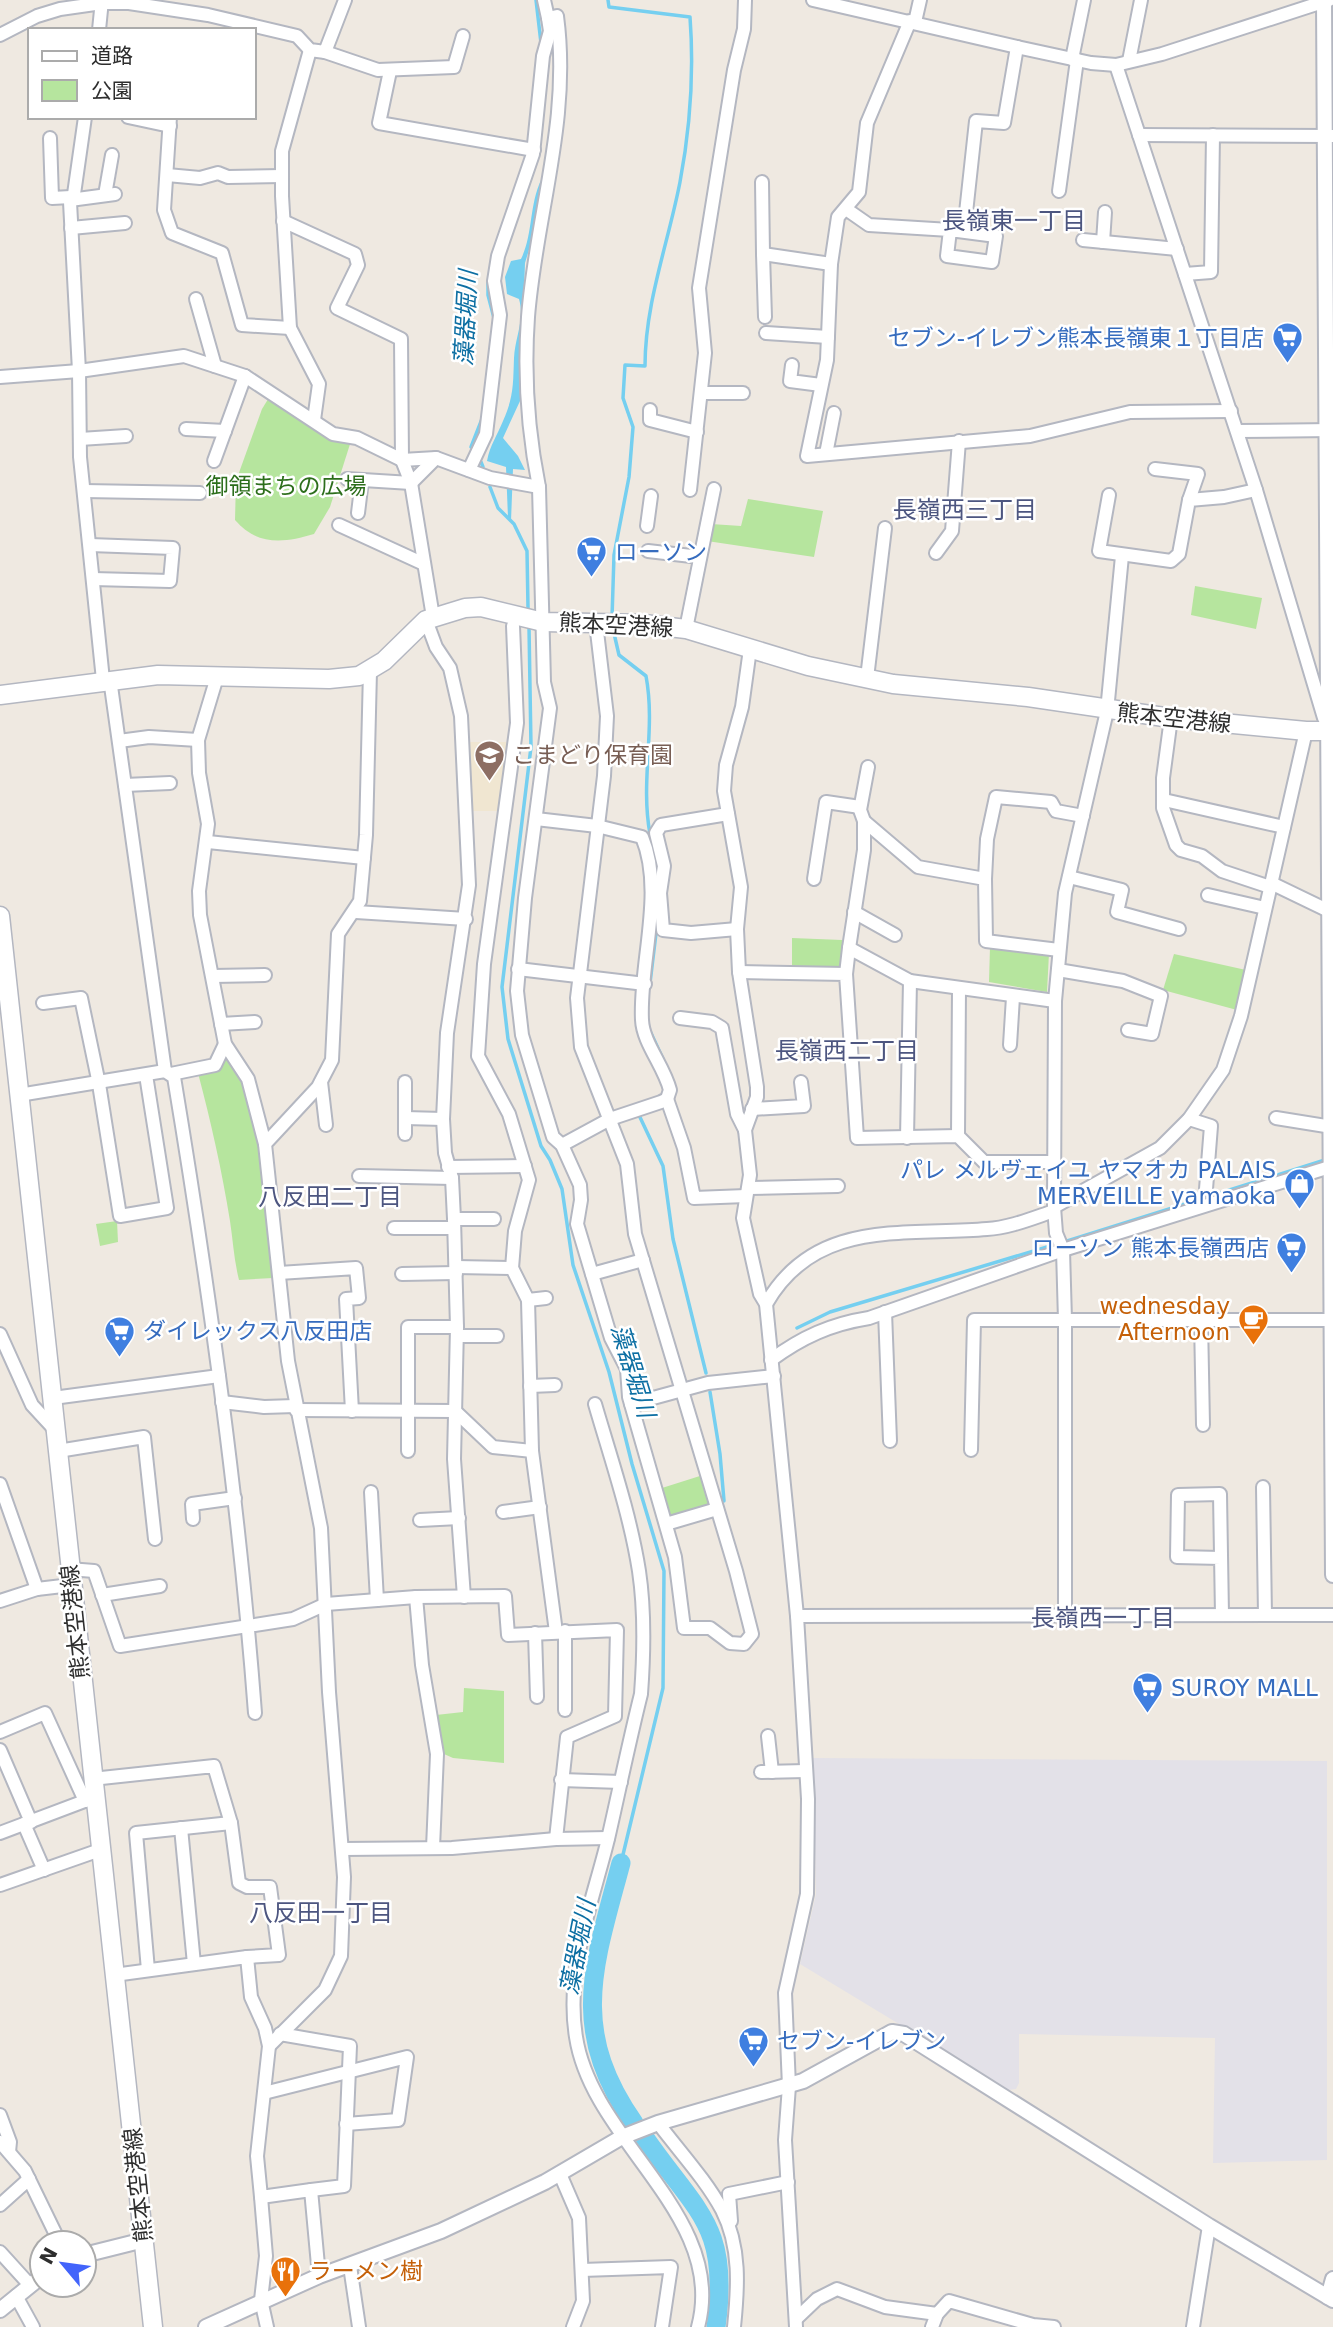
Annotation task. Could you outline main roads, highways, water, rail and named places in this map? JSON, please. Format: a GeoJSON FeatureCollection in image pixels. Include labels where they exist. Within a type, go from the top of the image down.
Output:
{"type":"FeatureCollection","features":[{"type":"Feature","properties":{"kind":"main road","name":"熊本空港線"},"geometry":{"type":"LineString","coordinates":[[0,695],[158,675],[329,679],[359,676],[370,671],[430,619],[465,608],[481,607],[543,622],[607,623],[686,629],[808,666],[867,678],[1028,697],[1107,711],[1331,733]]}},
{"type":"Feature","properties":{"kind":"main road","name":"熊本空港線"},"geometry":{"type":"LineString","coordinates":[[0,916],[92,1779],[90,1800],[100,1850],[153,2327]]}},
{"type":"Feature","properties":{"kind":"water"},"geometry":{"type":"Polygon","coordinates":[[[541,180],[534,233],[525,263],[520,401],[503,438],[518,456],[525,470],[513,469],[511,521],[508,518],[506,467],[487,461],[511,397],[520,321],[519,299],[507,294],[505,277],[511,261],[521,259],[525,250],[534,200],[541,180]]]}},
{"type":"Feature","properties":{"kind":"waterway","name":"藻器堀川"},"geometry":{"type":"LineString","coordinates":[[536,0],[541,43]]}},
{"type":"Feature","properties":{"kind":"waterway"},"geometry":{"type":"LineString","coordinates":[[608,0],[609,7],[690,17],[692,58],[689,121],[683,162],[653,296],[645,366],[625,365],[623,398],[633,427],[629,477],[614,555],[612,618]]}},
{"type":"Feature","properties":{"kind":"waterway","name":"藻器堀川"},"geometry":{"type":"LineString","coordinates":[[488,281],[488,295],[494,318]]}},
{"type":"Feature","properties":{"kind":"waterway","name":"藻器堀川"},"geometry":{"type":"LineString","coordinates":[[471,447],[482,419]]}},
{"type":"Feature","properties":{"kind":"waterway","name":"藻器堀川"},"geometry":{"type":"LineString","coordinates":[[481,462],[483,467]]}},
{"type":"Feature","properties":{"kind":"waterway","name":"藻器堀川"},"geometry":{"type":"LineString","coordinates":[[490,487],[498,508],[514,524],[527,551],[528,608]]}},
{"type":"Feature","properties":{"kind":"waterway","name":"藻器堀川"},"geometry":{"type":"LineString","coordinates":[[529,627],[531,747],[502,987],[508,1039],[541,1146],[562,1189],[573,1265],[609,1372],[632,1464],[664,1571],[663,1688],[621,1863]]}},
{"type":"Feature","properties":{"kind":"waterway"},"geometry":{"type":"LineString","coordinates":[[613,629],[619,655],[646,676],[649,696],[647,814],[650,834]]}},
{"type":"Feature","properties":{"kind":"waterway"},"geometry":{"type":"LineString","coordinates":[[650,983],[657,925]]}},
{"type":"Feature","properties":{"kind":"waterway"},"geometry":{"type":"LineString","coordinates":[[650,1031],[663,1059]]}},
{"type":"Feature","properties":{"kind":"waterway"},"geometry":{"type":"LineString","coordinates":[[638,1113],[663,1166],[673,1239],[706,1373]]}},
{"type":"Feature","properties":{"kind":"waterway"},"geometry":{"type":"LineString","coordinates":[[1064,1242],[1328,1159]]}},
{"type":"Feature","properties":{"kind":"waterway"},"geometry":{"type":"LineString","coordinates":[[797,1328],[830,1312],[1057,1244]]}},
{"type":"Feature","properties":{"kind":"waterway"},"geometry":{"type":"LineString","coordinates":[[710,1392],[724,1501]]}},
{"type":"Feature","properties":{"kind":"waterway","name":"藻器堀川"},"geometry":{"type":"LineString","coordinates":[[621,1863],[596,1965],[594,2026],[600,2057],[613,2089],[634,2123]]}},
{"type":"Feature","properties":{"kind":"waterway","name":"藻器堀川"},"geometry":{"type":"LineString","coordinates":[[645,2138],[706,2223],[714,2243],[719,2293],[716,2327]]}},
{"type":"Feature","properties":{"kind":"place","name":"セブン-イレブン熊本長嶺東１丁目店"},"geometry":{"type":"Point","coordinates":[1287,365]}},
{"type":"Feature","properties":{"kind":"place","name":"ローソン"},"geometry":{"type":"Point","coordinates":[592,579]}},
{"type":"Feature","properties":{"kind":"place","name":"こまどり保育園"},"geometry":{"type":"Point","coordinates":[489,782]}},
{"type":"Feature","properties":{"kind":"place","name":"パレ メルヴェイユ ヤマオカ PALAIS MERVEILLE yamaoka"},"geometry":{"type":"Point","coordinates":[1299,1210]}},
{"type":"Feature","properties":{"kind":"place","name":"ローソン 熊本長嶺西店"},"geometry":{"type":"Point","coordinates":[1292,1275]}},
{"type":"Feature","properties":{"kind":"place","name":"wednesday Afternoon"},"geometry":{"type":"Point","coordinates":[1253,1346]}},
{"type":"Feature","properties":{"kind":"place","name":"ダイレックス八反田店"},"geometry":{"type":"Point","coordinates":[120,1358]}},
{"type":"Feature","properties":{"kind":"place","name":"SUROY MALL"},"geometry":{"type":"Point","coordinates":[1148,1715]}},
{"type":"Feature","properties":{"kind":"place","name":"セブン-イレブン"},"geometry":{"type":"Point","coordinates":[754,2068]}},
{"type":"Feature","properties":{"kind":"place","name":"ラーメン樹"},"geometry":{"type":"Point","coordinates":[286,2298]}},
{"type":"Feature","properties":{"kind":"district","name":"長嶺東一丁目"},"geometry":{"type":"Point","coordinates":[1014,221]}},
{"type":"Feature","properties":{"kind":"district","name":"長嶺西三丁目"},"geometry":{"type":"Point","coordinates":[965,510]}},
{"type":"Feature","properties":{"kind":"district","name":"長嶺西二丁目"},"geometry":{"type":"Point","coordinates":[847,1051]}},
{"type":"Feature","properties":{"kind":"district","name":"八反田二丁目"},"geometry":{"type":"Point","coordinates":[330,1197]}},
{"type":"Feature","properties":{"kind":"district","name":"長嶺西一丁目"},"geometry":{"type":"Point","coordinates":[1103,1618]}},
{"type":"Feature","properties":{"kind":"district","name":"八反田一丁目"},"geometry":{"type":"Point","coordinates":[321,1913]}},
{"type":"Feature","properties":{"kind":"park label","name":"御領まちの広場"},"geometry":{"type":"Point","coordinates":[286,486]}}]}
